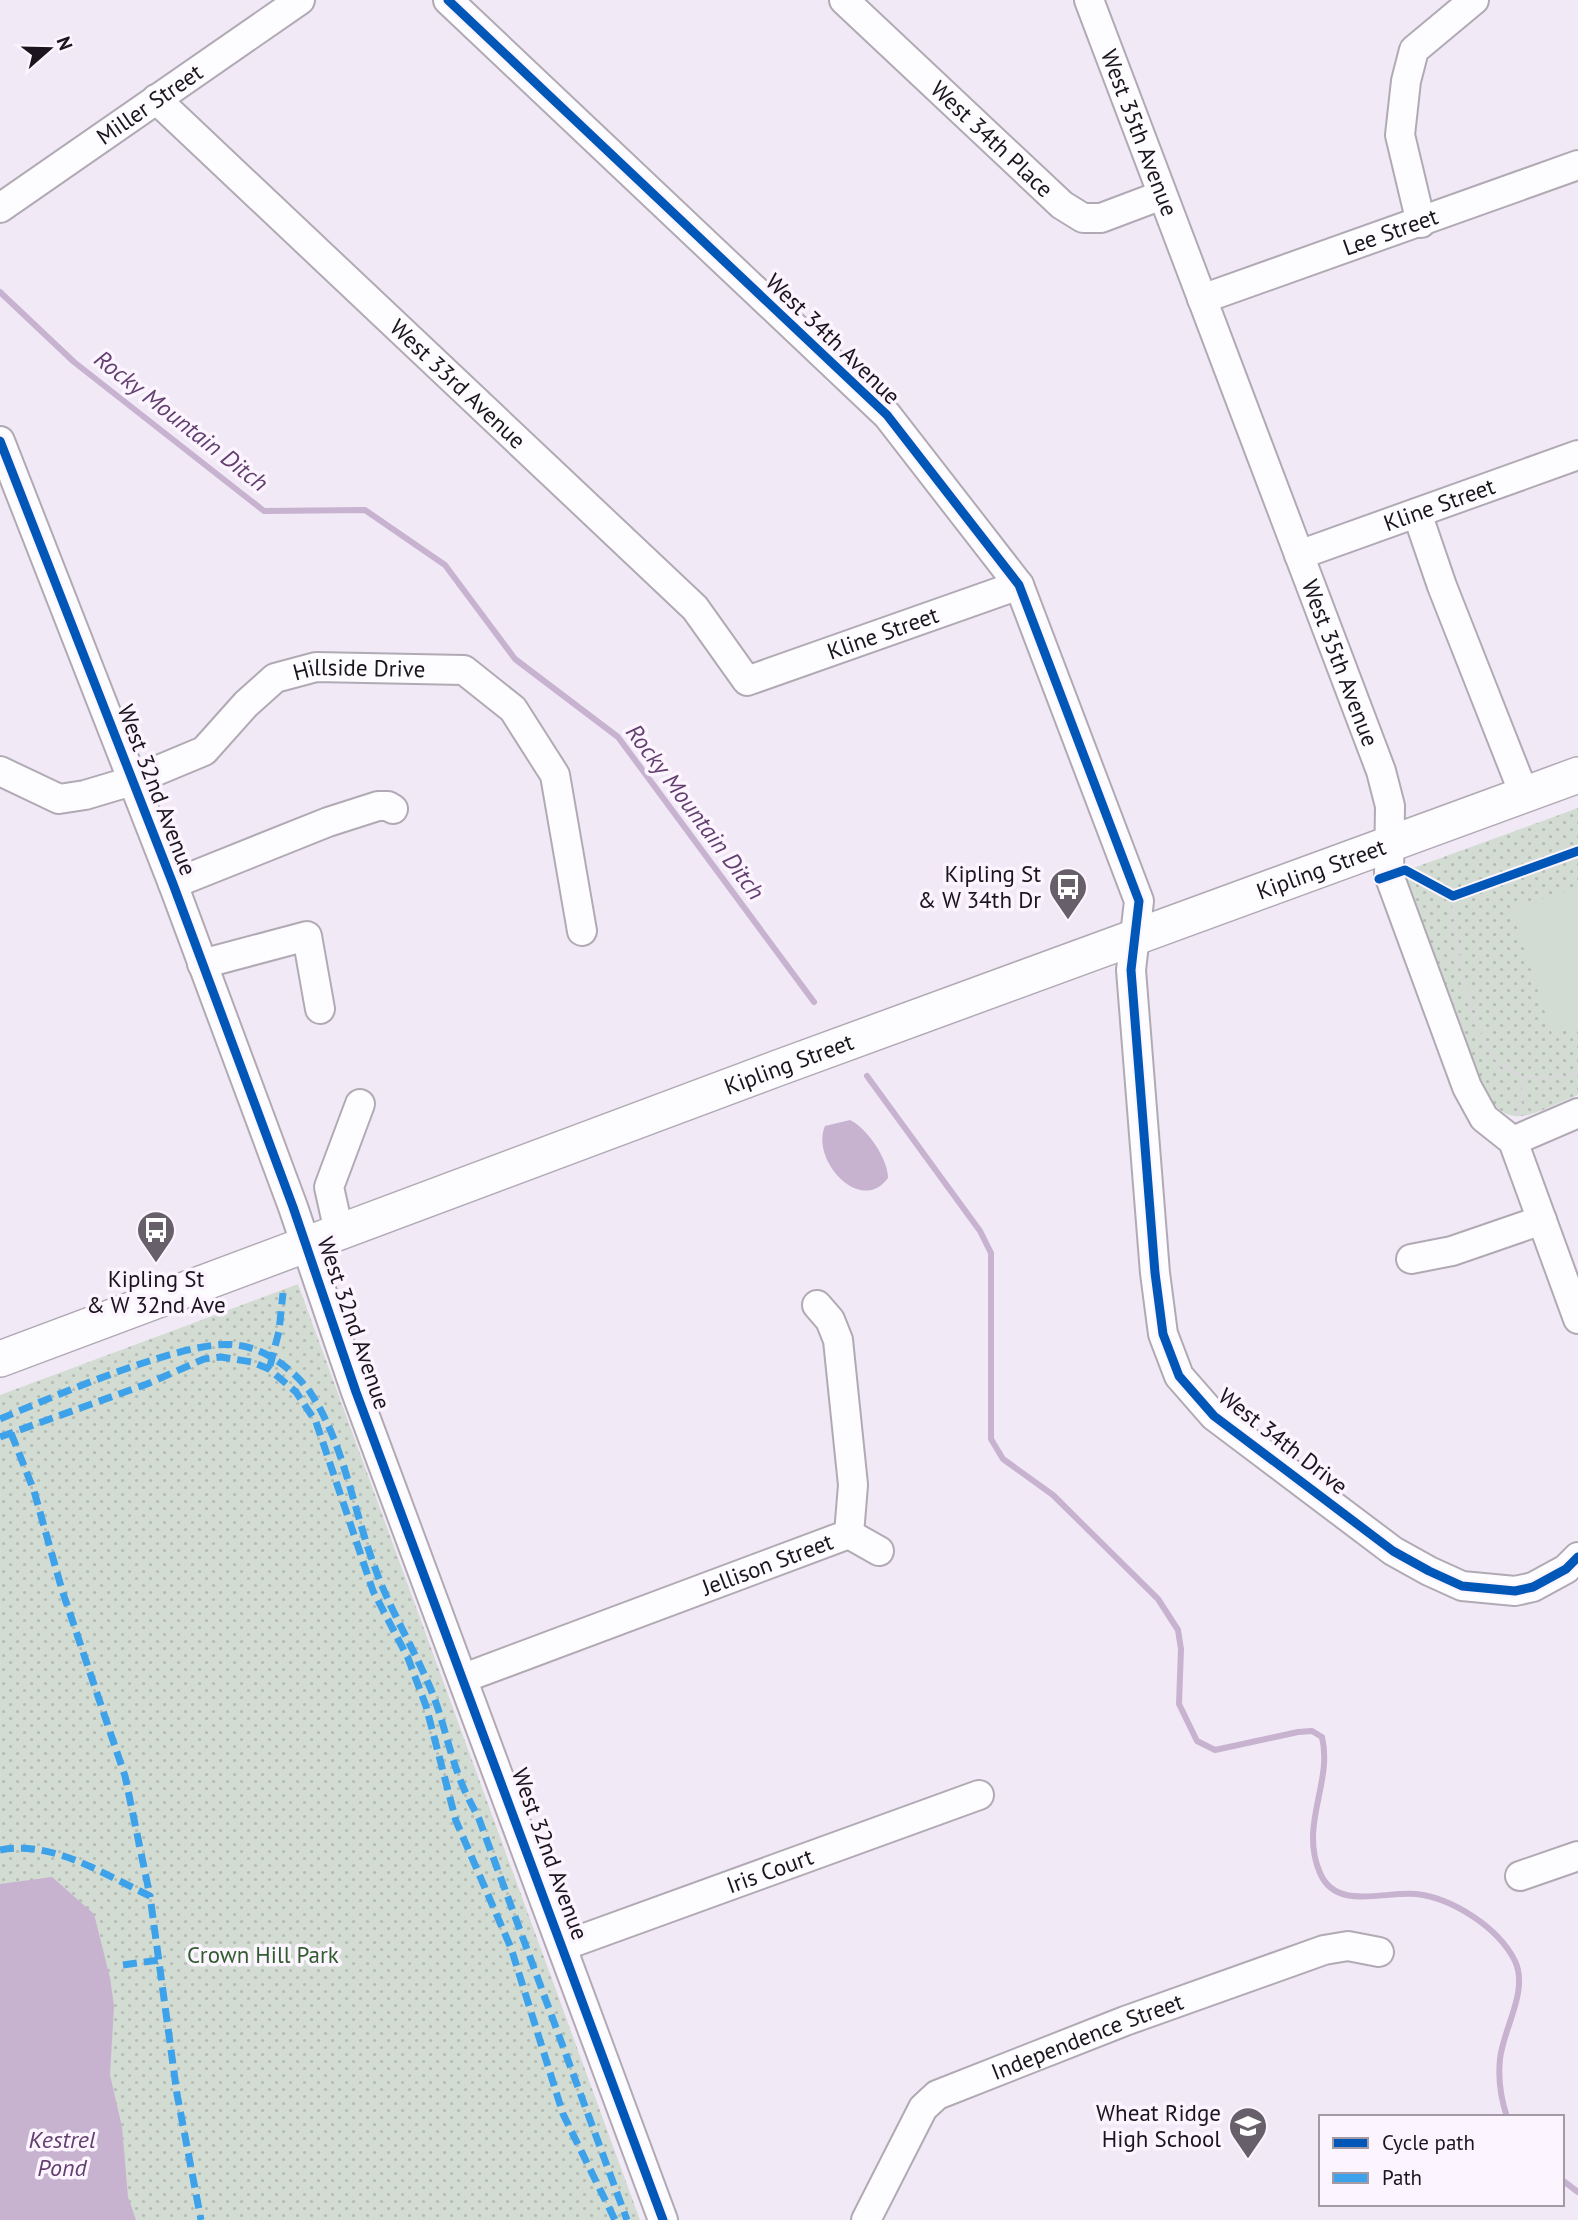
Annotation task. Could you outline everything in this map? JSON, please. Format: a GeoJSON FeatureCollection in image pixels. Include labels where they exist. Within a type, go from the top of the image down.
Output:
{"type":"FeatureCollection","features":[{"type":"Feature","properties":{"kind":"main road","name":"Kipling Street"},"geometry":{"type":"LineString","coordinates":[[0,1359],[1578,775]]}},
{"type":"Feature","properties":{"kind":"street","name":"West 34th Avenue"},"geometry":{"type":"LineString","coordinates":[[448,0],[887,415],[1019,585],[1139,901],[1137,936]]}},
{"type":"Feature","properties":{"kind":"street","name":"West 34th Place"},"geometry":{"type":"LineString","coordinates":[[844,0],[1062,205],[1083,218],[1101,218],[1162,195]]}},
{"type":"Feature","properties":{"kind":"street","name":"West 35th Avenue"},"geometry":{"type":"LineString","coordinates":[[1089,0],[1381,771],[1390,806],[1390,875],[1467,1087],[1484,1118],[1513,1141]]}},
{"type":"Feature","properties":{"kind":"street"},"geometry":{"type":"LineString","coordinates":[[1422,223],[1400,135],[1406,82],[1414,50],[1474,0]]}},
{"type":"Feature","properties":{"kind":"street","name":"Miller Street"},"geometry":{"type":"LineString","coordinates":[[0,208],[156,99],[282,5]]}},
{"type":"Feature","properties":{"kind":"street","name":"West 33rd Avenue"},"geometry":{"type":"LineString","coordinates":[[156,99],[695,608],[747,681]]}},
{"type":"Feature","properties":{"kind":"street","name":"Lee Street"},"geometry":{"type":"LineString","coordinates":[[1202,299],[1422,223],[1578,165]]}},
{"type":"Feature","properties":{"kind":"street","name":"West 32nd Avenue"},"geometry":{"type":"LineString","coordinates":[[0,441],[173,884],[307,1245],[356,1392],[663,2220]]}},
{"type":"Feature","properties":{"kind":"street","name":"Kline Street"},"geometry":{"type":"LineString","coordinates":[[1299,555],[1577,457]]}},
{"type":"Feature","properties":{"kind":"street"},"geometry":{"type":"LineString","coordinates":[[1417,513],[1447,598],[1524,794]]}},
{"type":"Feature","properties":{"kind":"street","name":"Kline Street"},"geometry":{"type":"LineString","coordinates":[[747,681],[1019,585]]}},
{"type":"Feature","properties":{"kind":"street","name":"Hillside Drive"},"geometry":{"type":"LineString","coordinates":[[0,771],[59,799],[85,795],[132,780],[204,751],[246,704],[275,678],[316,667],[464,670],[513,709],[555,775],[582,931]]}},
{"type":"Feature","properties":{"kind":"street"},"geometry":{"type":"LineString","coordinates":[[173,884],[328,822],[378,806],[393,809]]}},
{"type":"Feature","properties":{"kind":"street"},"geometry":{"type":"LineString","coordinates":[[202,964],[307,936],[320,1009]]}},
{"type":"Feature","properties":{"kind":"street","name":"West 34th Drive"},"geometry":{"type":"LineString","coordinates":[[1137,936],[1130,970],[1155,1273],[1163,1334],[1179,1376],[1214,1416],[1393,1551],[1429,1571],[1462,1586],[1516,1591],[1533,1587],[1566,1569],[1578,1558]]}},
{"type":"Feature","properties":{"kind":"street"},"geometry":{"type":"LineString","coordinates":[[339,1232],[329,1187],[360,1104]]}},
{"type":"Feature","properties":{"kind":"street"},"geometry":{"type":"LineString","coordinates":[[1578,1113],[1513,1141],[1578,1319]]}},
{"type":"Feature","properties":{"kind":"street"},"geometry":{"type":"LineString","coordinates":[[1411,1259],[1452,1251],[1542,1220]]}},
{"type":"Feature","properties":{"kind":"street","name":"Jellison Street"},"geometry":{"type":"LineString","coordinates":[[464,1678],[849,1534],[853,1485],[838,1340],[830,1320],[817,1305]]}},
{"type":"Feature","properties":{"kind":"street"},"geometry":{"type":"LineString","coordinates":[[849,1534],[879,1550]]}},
{"type":"Feature","properties":{"kind":"street","name":"Iris Court"},"geometry":{"type":"LineString","coordinates":[[563,1946],[979,1795]]}},
{"type":"Feature","properties":{"kind":"street"},"geometry":{"type":"LineString","coordinates":[[1520,1876],[1578,1856]]}},
{"type":"Feature","properties":{"kind":"street","name":"Independence Street"},"geometry":{"type":"LineString","coordinates":[[866,2220],[923,2108],[937,2095],[1125,2021],[1324,1950],[1348,1946],[1378,1952]]}},
{"type":"Feature","properties":{"kind":"path"},"geometry":{"type":"LineString","coordinates":[[1464,893],[1449,895],[1455,947],[1480,1029],[1500,1062],[1526,1076],[1555,1077],[1578,1073]]}},
{"type":"Feature","properties":{"kind":"path"},"geometry":{"type":"LineString","coordinates":[[1513,1141],[1526,1076]]}},
{"type":"Feature","properties":{"kind":"green space"},"geometry":{"type":"Polygon","coordinates":[[[1578,808],[1578,1095],[1533,1114],[1510,1115],[1500,1110],[1479,1081],[1402,872],[1578,808]]]}},
{"type":"Feature","properties":{"kind":"green space"},"geometry":{"type":"Polygon","coordinates":[[[1578,887],[1578,1025],[1552,1034],[1511,909],[1578,887]]]}},
{"type":"Feature","properties":{"kind":"green space","name":"Crown Hill Park"},"geometry":{"type":"Polygon","coordinates":[[[298,1284],[640,2220],[0,2220],[0,1395],[298,1284]]]}},
{"type":"Feature","properties":{"kind":"water"},"geometry":{"type":"Polygon","coordinates":[[[850,1120],[869,1137],[884,1162],[888,1178],[877,1188],[864,1191],[840,1179],[825,1153],[822,1139],[825,1126],[850,1120]]]}},
{"type":"Feature","properties":{"kind":"water","name":"Kestrel Pond"},"geometry":{"type":"Polygon","coordinates":[[[52,1877],[94,1914],[110,1978],[114,2006],[110,2075],[122,2127],[128,2197],[136,2220],[0,2220],[0,1884],[52,1877]]]}},
{"type":"Feature","properties":{"kind":"waterway","name":"Rocky Mountain Ditch"},"geometry":{"type":"LineString","coordinates":[[0,292],[74,362],[264,511],[365,510],[445,565],[515,659],[618,737],[814,1002]]}},
{"type":"Feature","properties":{"kind":"waterway","name":"Rocky Mountain Ditch"},"geometry":{"type":"LineString","coordinates":[[867,1076],[980,1231],[991,1253],[991,1439],[1003,1459],[1053,1495],[1158,1599],[1178,1630],[1181,1649],[1179,1704],[1197,1741],[1215,1750],[1298,1732],[1312,1731],[1322,1737],[1323,1771],[1313,1838],[1320,1873],[1327,1885],[1349,1896],[1416,1894],[1444,1901],[1486,1926],[1515,1961],[1519,1985],[1502,2047],[1499,2074],[1506,2115]]}},
{"type":"Feature","properties":{"kind":"waterway","name":"Rocky Mountain Ditch"},"geometry":{"type":"LineString","coordinates":[[1564,2182],[1578,2192]]}},
{"type":"Feature","properties":{"kind":"marked path"},"geometry":{"type":"LineString","coordinates":[[270,1366],[279,1331],[283,1293]]}},
{"type":"Feature","properties":{"kind":"marked path"},"geometry":{"type":"LineString","coordinates":[[0,1419],[118,1372],[214,1345],[247,1347],[268,1355],[295,1375],[310,1392],[340,1454],[380,1580],[433,1695],[459,1777],[479,1819],[627,2220]]}},
{"type":"Feature","properties":{"kind":"marked path"},"geometry":{"type":"LineString","coordinates":[[0,1437],[147,1384],[204,1359],[221,1357],[252,1362],[269,1369],[296,1392],[316,1422],[373,1591],[408,1658],[426,1706],[456,1821],[511,1948],[563,2114],[615,2220]]}},
{"type":"Feature","properties":{"kind":"marked path"},"geometry":{"type":"LineString","coordinates":[[11,1433],[34,1491],[62,1590],[125,1776],[150,1896]]}},
{"type":"Feature","properties":{"kind":"marked path"},"geometry":{"type":"LineString","coordinates":[[0,1850],[20,1848],[58,1854],[96,1869],[150,1896],[177,2094],[201,2220]]}},
{"type":"Feature","properties":{"kind":"marked path"},"geometry":{"type":"LineString","coordinates":[[123,1965],[159,1960]]}},
{"type":"Feature","properties":{"kind":"cycle path"},"geometry":{"type":"LineString","coordinates":[[448,0],[887,415],[1019,585],[1139,901],[1131,970],[1155,1273],[1163,1334],[1179,1376],[1214,1416],[1393,1551],[1462,1586],[1515,1591],[1533,1587],[1566,1569],[1578,1557]]}},
{"type":"Feature","properties":{"kind":"cycle path"},"geometry":{"type":"LineString","coordinates":[[0,441],[173,884],[293,1207],[356,1392],[663,2220]]}},
{"type":"Feature","properties":{"kind":"cycle path"},"geometry":{"type":"LineString","coordinates":[[1379,879],[1405,870],[1453,896],[1578,851]]}},
{"type":"Feature","properties":{"kind":"place","name":"Kipling St & W 34th Dr"},"geometry":{"type":"Point","coordinates":[1068,921]}},
{"type":"Feature","properties":{"kind":"place","name":"Kipling St & W 32nd Ave"},"geometry":{"type":"Point","coordinates":[156,1264]}},
{"type":"Feature","properties":{"kind":"place","name":"Wheat Ridge High School"},"geometry":{"type":"Point","coordinates":[1248,2160]}}]}
